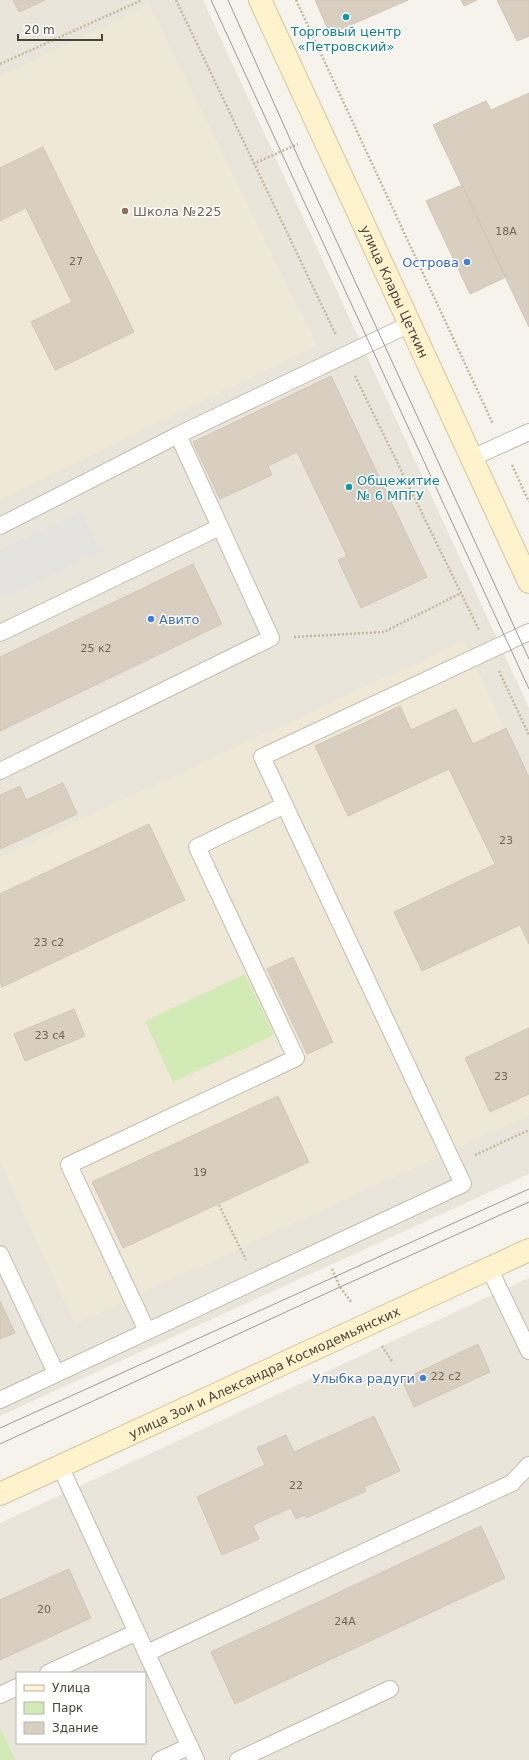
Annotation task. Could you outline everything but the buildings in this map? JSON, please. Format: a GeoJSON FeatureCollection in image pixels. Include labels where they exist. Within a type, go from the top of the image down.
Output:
{"type":"FeatureCollection","features":[{"type":"Feature","properties":{"kind":"street","name":"улица Клары Цеткин"},"geometry":{"type":"LineString","coordinates":[[260,0],[529,582]]}},
{"type":"Feature","properties":{"kind":"street","name":"улица Зои и Александра Космодемьянских"},"geometry":{"type":"LineString","coordinates":[[0,1494],[529,1250]]}},
{"type":"Feature","properties":{"kind":"lane"},"geometry":{"type":"LineString","coordinates":[[0,526],[178,435],[410,324]]}},
{"type":"Feature","properties":{"kind":"lane"},"geometry":{"type":"LineString","coordinates":[[472,458],[529,432]]}},
{"type":"Feature","properties":{"kind":"lane"},"geometry":{"type":"LineString","coordinates":[[0,771],[271,638],[178,435]]}},
{"type":"Feature","properties":{"kind":"lane"},"geometry":{"type":"LineString","coordinates":[[0,634],[220,527]]}},
{"type":"Feature","properties":{"kind":"lane"},"geometry":{"type":"LineString","coordinates":[[0,1400],[463,1184],[262,757],[529,632]]}},
{"type":"Feature","properties":{"kind":"lane"},"geometry":{"type":"LineString","coordinates":[[147,1331],[69,1165],[296,1058],[196,846],[285,805]]}},
{"type":"Feature","properties":{"kind":"lane"},"geometry":{"type":"LineString","coordinates":[[0,1254],[56,1373]]}},
{"type":"Feature","properties":{"kind":"lane"},"geometry":{"type":"LineString","coordinates":[[489,1268],[529,1351]]}},
{"type":"Feature","properties":{"kind":"lane"},"geometry":{"type":"LineString","coordinates":[[147,1653],[512,1483],[529,1465]]}},
{"type":"Feature","properties":{"kind":"lane"},"geometry":{"type":"LineString","coordinates":[[60,1466],[193,1753],[160,1760]]}},
{"type":"Feature","properties":{"kind":"lane"},"geometry":{"type":"LineString","coordinates":[[50,1672],[137,1632]]}},
{"type":"Feature","properties":{"kind":"lane"},"geometry":{"type":"LineString","coordinates":[[0,1695],[16,1687]]}},
{"type":"Feature","properties":{"kind":"lane"},"geometry":{"type":"LineString","coordinates":[[238,1760],[390,1689]]}},
{"type":"Feature","properties":{"kind":"path"},"geometry":{"type":"LineString","coordinates":[[0,64],[142,0]]}},
{"type":"Feature","properties":{"kind":"path"},"geometry":{"type":"LineString","coordinates":[[296,0],[529,502]]}},
{"type":"Feature","properties":{"kind":"path"},"geometry":{"type":"LineString","coordinates":[[271,638],[384,632],[461,593]]}},
{"type":"Feature","properties":{"kind":"path"},"geometry":{"type":"LineString","coordinates":[[454,1165],[529,1130]]}},
{"type":"Feature","properties":{"kind":"path"},"geometry":{"type":"LineString","coordinates":[[219,1204],[247,1262]]}},
{"type":"Feature","properties":{"kind":"shaded area"},"geometry":{"type":"Polygon","coordinates":[[[0,0],[203,0],[529,708],[529,1174],[0,1416],[0,0]]]}},
{"type":"Feature","properties":{"kind":"shaded area","name":"Школа №225"},"geometry":{"type":"Polygon","coordinates":[[[149,4],[317,345],[0,500],[0,77],[149,4]]]}},
{"type":"Feature","properties":{"kind":"shaded area"},"geometry":{"type":"Polygon","coordinates":[[[81,511],[101,551],[0,600],[0,550],[81,511]]]}},
{"type":"Feature","properties":{"kind":"shaded area"},"geometry":{"type":"Polygon","coordinates":[[[463,641],[529,777],[529,1115],[75,1324],[0,1162],[0,857],[463,641]]]}},
{"type":"Feature","properties":{"kind":"shaded area"},"geometry":{"type":"Polygon","coordinates":[[[529,1278],[529,1760],[0,1760],[0,1523],[529,1278]]]}},
{"type":"Feature","properties":{"kind":"green space"},"geometry":{"type":"Polygon","coordinates":[[[245,974],[274,1035],[173,1082],[145,1021],[245,974]]]}},
{"type":"Feature","properties":{"kind":"green space"},"geometry":{"type":"Polygon","coordinates":[[[0,1730],[2,1731],[15,1760],[0,1760],[0,1730]]]}},
{"type":"Feature","properties":{"kind":"tram line"},"geometry":{"type":"LineString","coordinates":[[211,0],[529,689]]}},
{"type":"Feature","properties":{"kind":"tram line"},"geometry":{"type":"LineString","coordinates":[[228,0],[302,166],[529,659]]}},
{"type":"Feature","properties":{"kind":"tram line"},"geometry":{"type":"LineString","coordinates":[[0,1428],[529,1189]]}},
{"type":"Feature","properties":{"kind":"tram line"},"geometry":{"type":"LineString","coordinates":[[0,1444],[340,1287],[529,1202]]}},
{"type":"Feature","properties":{"kind":"place","name":"Торговый центр «Петровский»"},"geometry":{"type":"Point","coordinates":[346,17]}},
{"type":"Feature","properties":{"kind":"place","name":"Школа №225"},"geometry":{"type":"Point","coordinates":[125,211]}},
{"type":"Feature","properties":{"kind":"place","name":"Острова"},"geometry":{"type":"Point","coordinates":[467,262]}},
{"type":"Feature","properties":{"kind":"place","name":"Общежитие № 6 МПГУ"},"geometry":{"type":"Point","coordinates":[349,487]}},
{"type":"Feature","properties":{"kind":"place","name":"Авито"},"geometry":{"type":"Point","coordinates":[151,619]}},
{"type":"Feature","properties":{"kind":"place","name":"Улыбка радуги"},"geometry":{"type":"Point","coordinates":[423,1378]}}]}
